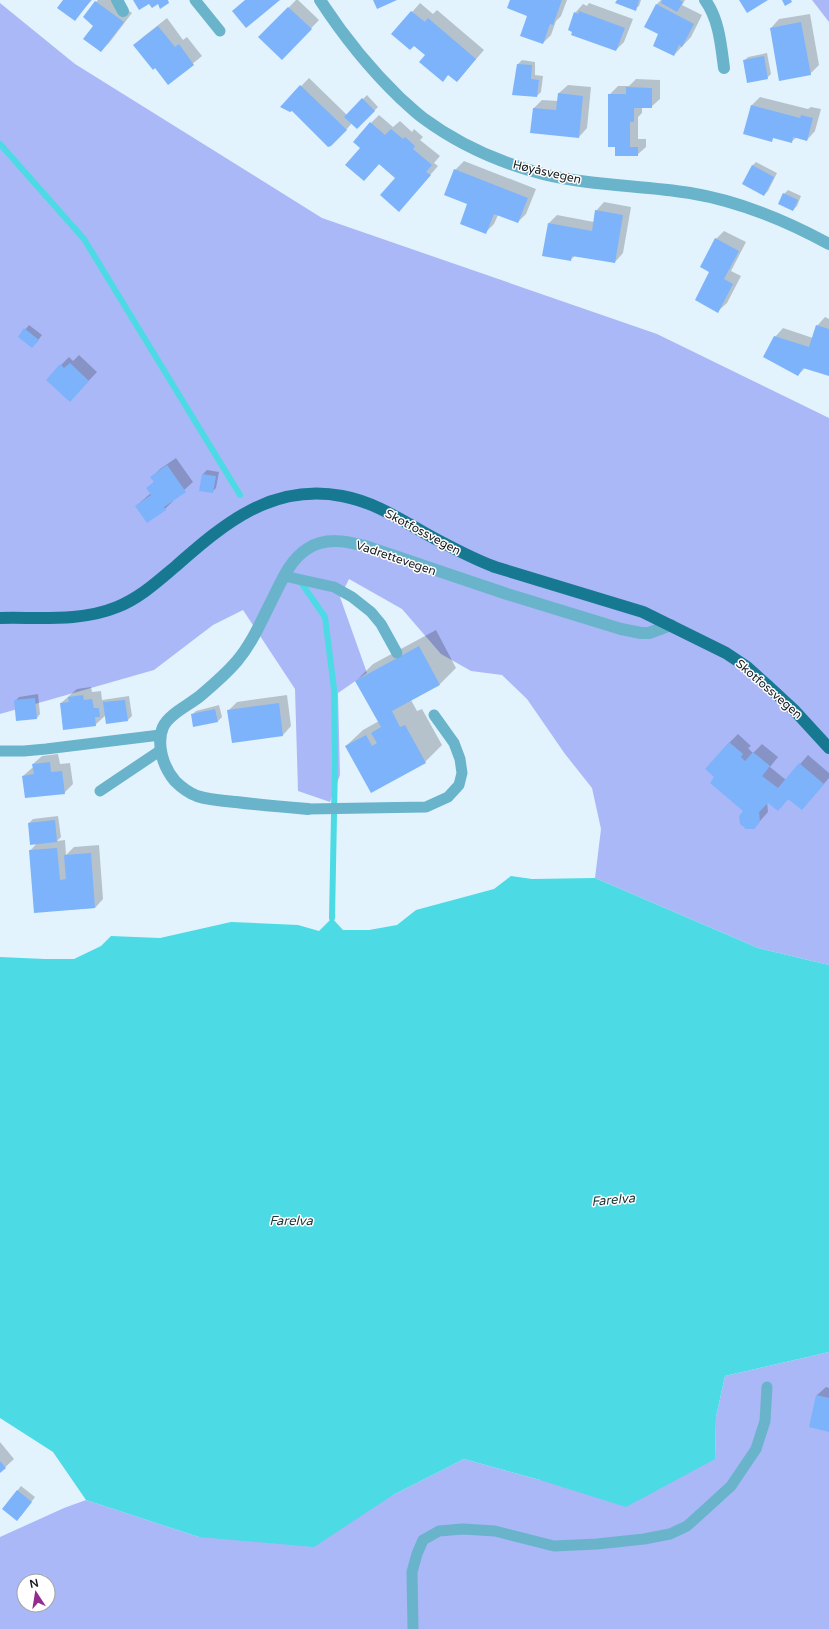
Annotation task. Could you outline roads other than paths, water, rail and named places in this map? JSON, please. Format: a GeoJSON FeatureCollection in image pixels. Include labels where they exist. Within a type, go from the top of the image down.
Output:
{"type":"FeatureCollection","features":[{"type":"Feature","properties":{"kind":"main road","name":"Skotfossvegen"},"geometry":{"type":"LineString","coordinates":[[0,618],[80,616],[103,612],[118,607],[152,586],[200,545],[248,510],[266,502],[290,496],[314,493],[342,496],[366,502],[475,559],[495,567],[643,612],[726,653],[747,667],[796,711],[829,748]]}},
{"type":"Feature","properties":{"kind":"street"},"geometry":{"type":"LineString","coordinates":[[117,0],[123,11]]}},
{"type":"Feature","properties":{"kind":"street","name":"Høyåsvegen"},"geometry":{"type":"LineString","coordinates":[[320,0],[343,35],[384,83],[422,118],[481,152],[508,164],[544,174],[690,193],[715,198],[741,205],[775,218],[829,244]]}},
{"type":"Feature","properties":{"kind":"street"},"geometry":{"type":"LineString","coordinates":[[705,0],[710,6],[715,21],[724,68]]}},
{"type":"Feature","properties":{"kind":"street","name":"Vadrettevegen"},"geometry":{"type":"LineString","coordinates":[[160,735],[164,726],[173,716],[222,677],[238,660],[248,645],[284,576],[298,555],[321,542],[348,542],[365,546],[507,594],[620,629],[650,633],[671,625]]}},
{"type":"Feature","properties":{"kind":"street"},"geometry":{"type":"LineString","coordinates":[[160,735],[161,750],[165,766],[174,780],[184,789],[198,796],[217,800],[308,809]]}},
{"type":"Feature","properties":{"kind":"lane"},"geometry":{"type":"LineString","coordinates":[[195,0],[220,31]]}},
{"type":"Feature","properties":{"kind":"lane"},"geometry":{"type":"LineString","coordinates":[[284,576],[334,587],[352,597],[371,612],[381,624],[397,653]]}},
{"type":"Feature","properties":{"kind":"lane"},"geometry":{"type":"LineString","coordinates":[[308,809],[426,808],[448,797],[459,784],[462,773],[460,759],[454,743],[434,715]]}},
{"type":"Feature","properties":{"kind":"lane"},"geometry":{"type":"LineString","coordinates":[[0,750],[24,751],[160,735]]}},
{"type":"Feature","properties":{"kind":"lane"},"geometry":{"type":"LineString","coordinates":[[100,791],[161,750]]}},
{"type":"Feature","properties":{"kind":"lane"},"geometry":{"type":"LineString","coordinates":[[413,1629],[412,1572],[416,1554],[423,1540],[439,1531],[463,1529],[495,1531],[554,1546],[597,1544],[644,1539],[670,1534],[687,1526],[731,1486],[756,1449],[765,1421],[768,1387]]}},
{"type":"Feature","properties":{"kind":"water","name":"Farelva"},"geometry":{"type":"Polygon","coordinates":[[[511,876],[532,879],[595,878],[758,948],[829,965],[829,1352],[725,1376],[716,1417],[715,1459],[626,1507],[540,1480],[464,1459],[393,1495],[314,1547],[199,1537],[86,1500],[53,1452],[0,1418],[0,957],[74,959],[101,946],[111,936],[160,938],[231,922],[298,925],[319,931],[332,918],[343,930],[369,930],[397,925],[416,910],[494,889],[511,876]]]}},
{"type":"Feature","properties":{"kind":"waterway"},"geometry":{"type":"LineString","coordinates":[[0,144],[84,239],[240,495]]}},
{"type":"Feature","properties":{"kind":"waterway"},"geometry":{"type":"LineString","coordinates":[[300,581],[325,617],[334,689],[335,763],[332,918]]}}]}
